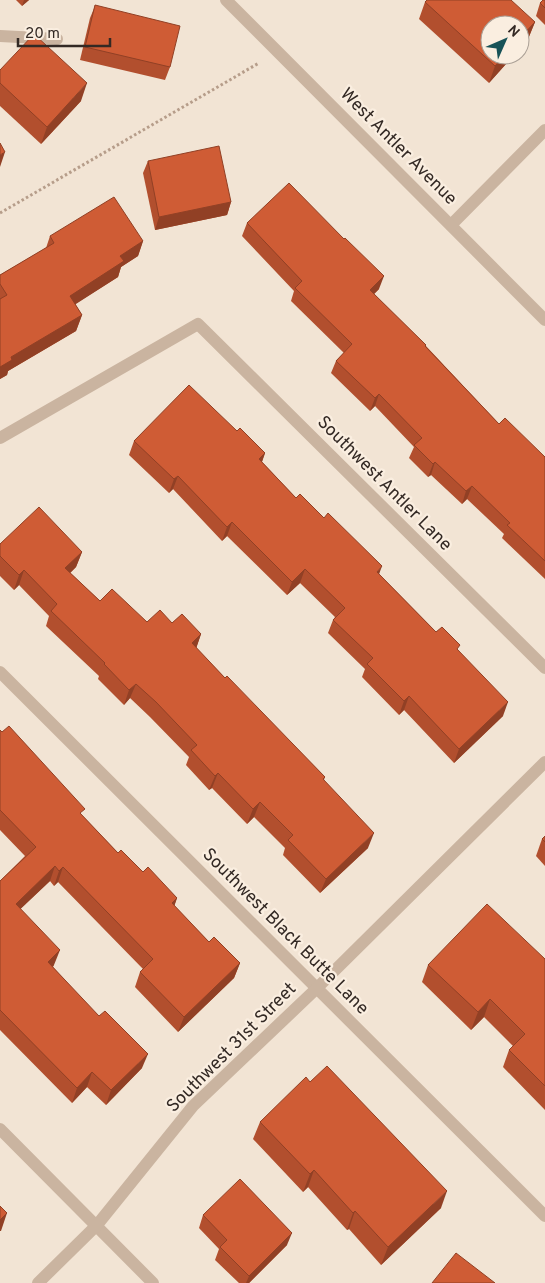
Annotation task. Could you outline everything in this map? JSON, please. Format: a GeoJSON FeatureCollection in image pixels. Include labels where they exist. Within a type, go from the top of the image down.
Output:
{"type":"FeatureCollection","features":[{"type":"Feature","properties":{"kind":"street","name":"West Antler Avenue"},"geometry":{"type":"LineString","coordinates":[[226,0],[545,320]]}},
{"type":"Feature","properties":{"kind":"street"},"geometry":{"type":"LineString","coordinates":[[0,36],[57,39]]}},
{"type":"Feature","properties":{"kind":"street"},"geometry":{"type":"LineString","coordinates":[[451,225],[545,130]]}},
{"type":"Feature","properties":{"kind":"street","name":"Southwest Antler Lane"},"geometry":{"type":"LineString","coordinates":[[0,438],[198,324],[545,668]]}},
{"type":"Feature","properties":{"kind":"street","name":"Southwest Black Butte Lane"},"geometry":{"type":"LineString","coordinates":[[0,672],[545,1216]]}},
{"type":"Feature","properties":{"kind":"street","name":"Southwest 31st Street"},"geometry":{"type":"LineString","coordinates":[[38,1283],[97,1224],[193,1106],[316,989],[545,762]]}},
{"type":"Feature","properties":{"kind":"street"},"geometry":{"type":"LineString","coordinates":[[0,1129],[97,1224],[153,1283]]}},
{"type":"Feature","properties":{"kind":"path"},"geometry":{"type":"LineString","coordinates":[[0,213],[278,52]]}},
{"type":"Feature","properties":{"kind":"building"},"geometry":{"type":"Polygon","coordinates":[[[427,0],[511,0],[527,15],[480,15],[480,52],[425,2],[427,0]]]}},
{"type":"Feature","properties":{"kind":"building"},"geometry":{"type":"Polygon","coordinates":[[[545,0],[545,8],[540,3],[545,0]]]}},
{"type":"Feature","properties":{"kind":"building"},"geometry":{"type":"Polygon","coordinates":[[[95,5],[180,26],[170,67],[85,47],[95,5]]]}},
{"type":"Feature","properties":{"kind":"building"},"geometry":{"type":"Polygon","coordinates":[[[530,17],[535,22],[530,27],[530,17]]]}},
{"type":"Feature","properties":{"kind":"building"},"geometry":{"type":"Polygon","coordinates":[[[34,34],[87,83],[47,127],[0,83],[0,70],[34,34]]]}},
{"type":"Feature","properties":{"kind":"building"},"geometry":{"type":"Polygon","coordinates":[[[0,143],[5,152],[0,155],[0,143]]]}},
{"type":"Feature","properties":{"kind":"building"},"geometry":{"type":"Polygon","coordinates":[[[219,146],[231,202],[159,217],[148,161],[219,146]]]}},
{"type":"Feature","properties":{"kind":"building"},"geometry":{"type":"Polygon","coordinates":[[[289,183],[344,239],[384,276],[370,290],[426,345],[499,424],[505,418],[545,457],[545,561],[507,525],[510,523],[472,486],[466,491],[435,462],[433,464],[414,445],[422,438],[379,394],[375,398],[336,361],[352,344],[295,288],[302,281],[247,223],[289,183]]]}},
{"type":"Feature","properties":{"kind":"building"},"geometry":{"type":"Polygon","coordinates":[[[114,197],[143,241],[120,256],[124,261],[70,296],[82,315],[11,357],[12,360],[0,367],[0,299],[7,295],[0,284],[0,275],[54,243],[50,236],[114,197]]]}},
{"type":"Feature","properties":{"kind":"building"},"geometry":{"type":"Polygon","coordinates":[[[189,385],[237,431],[240,428],[265,453],[259,459],[296,498],[300,494],[324,518],[328,513],[382,566],[377,572],[436,632],[442,627],[460,645],[457,649],[508,702],[459,749],[409,696],[404,701],[367,664],[373,658],[333,620],[345,608],[305,569],[292,582],[232,522],[227,527],[178,476],[174,479],[134,441],[189,385]]]}},
{"type":"Feature","properties":{"kind":"building"},"geometry":{"type":"Polygon","coordinates":[[[39,507],[82,552],[65,568],[100,601],[112,589],[147,622],[160,610],[172,623],[182,614],[201,634],[192,643],[225,678],[227,676],[325,777],[323,779],[374,833],[326,879],[288,840],[293,835],[260,802],[253,809],[218,773],[215,776],[191,750],[197,745],[156,702],[136,684],[129,690],[105,663],[51,611],[57,604],[24,570],[19,575],[0,556],[0,544],[39,507]]]}},
{"type":"Feature","properties":{"kind":"building"},"geometry":{"type":"Polygon","coordinates":[[[9,726],[85,809],[80,813],[118,853],[121,850],[143,872],[148,867],[177,898],[172,903],[209,942],[214,937],[240,963],[184,1017],[140,972],[153,959],[63,867],[59,871],[55,866],[16,904],[60,950],[48,962],[99,1016],[105,1011],[148,1054],[111,1090],[92,1072],[77,1088],[0,1010],[0,881],[36,847],[0,810],[0,730],[2,732],[9,726]]]}},
{"type":"Feature","properties":{"kind":"building"},"geometry":{"type":"Polygon","coordinates":[[[487,904],[545,959],[545,1086],[509,1050],[525,1034],[490,999],[478,1012],[428,965],[487,904]]]}},
{"type":"Feature","properties":{"kind":"building"},"geometry":{"type":"Polygon","coordinates":[[[327,1066],[447,1191],[388,1247],[355,1211],[353,1213],[314,1170],[310,1174],[260,1122],[306,1077],[310,1082],[327,1066]]]}},
{"type":"Feature","properties":{"kind":"building"},"geometry":{"type":"Polygon","coordinates":[[[240,1179],[292,1233],[249,1276],[220,1247],[227,1240],[203,1215],[240,1179]]]}},
{"type":"Feature","properties":{"kind":"building"},"geometry":{"type":"Polygon","coordinates":[[[0,1206],[7,1213],[0,1220],[0,1206]]]}},
{"type":"Feature","properties":{"kind":"building"},"geometry":{"type":"Polygon","coordinates":[[[456,1253],[495,1283],[432,1283],[456,1253]]]}}]}
